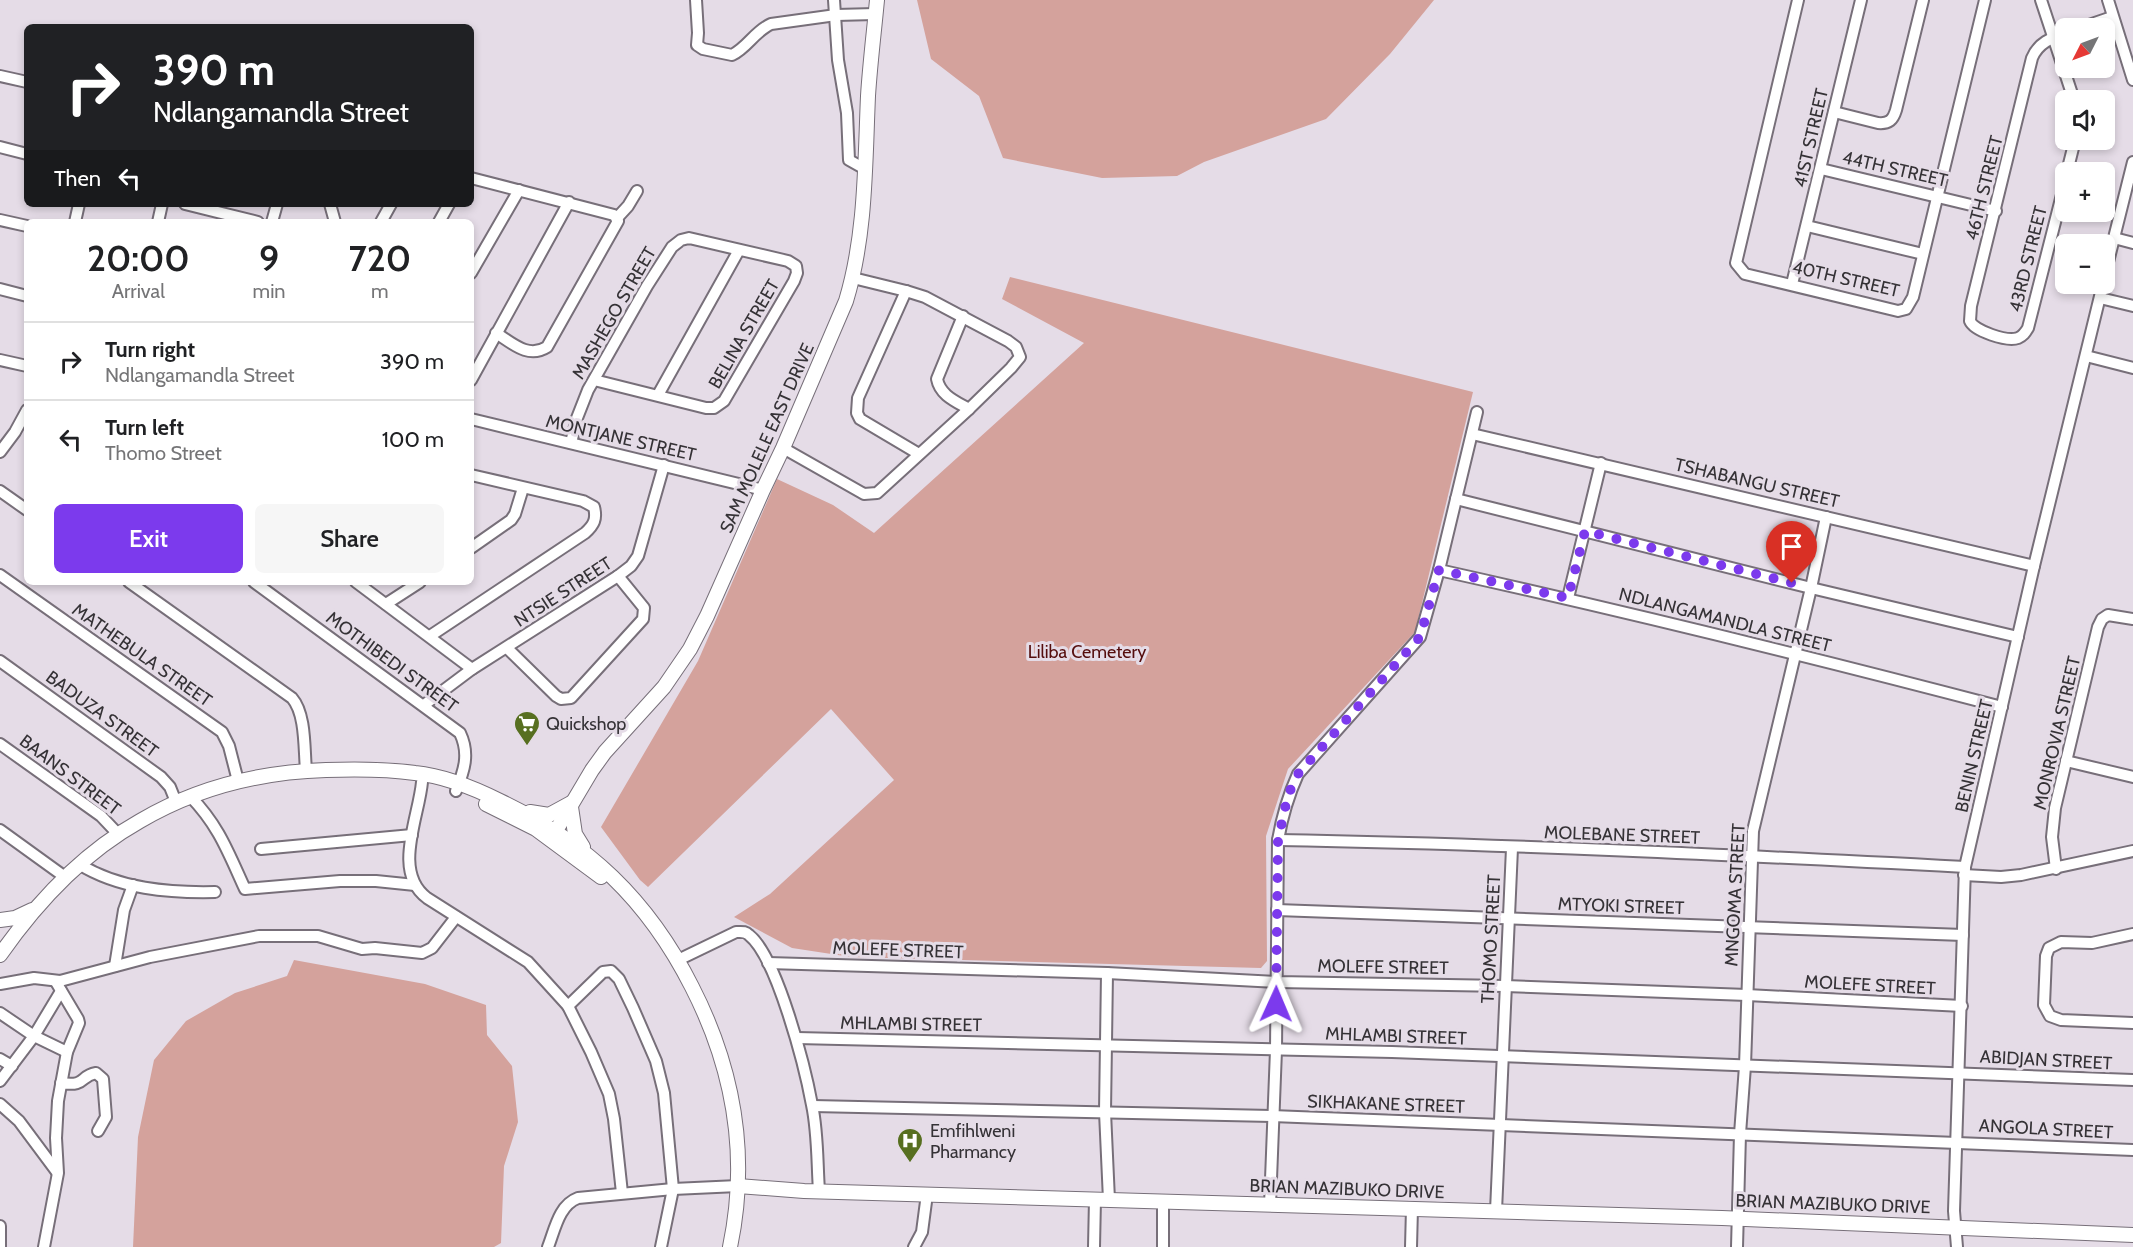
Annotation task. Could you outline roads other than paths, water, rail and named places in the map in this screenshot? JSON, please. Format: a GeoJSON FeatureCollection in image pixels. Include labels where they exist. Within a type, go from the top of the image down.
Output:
{"type":"FeatureCollection","features":[{"type":"Feature","properties":{"kind":"street"},"geometry":{"type":"LineString","coordinates":[[696,0],[697,45],[703,50],[732,55],[742,49],[762,28],[771,24],[876,7]]}},
{"type":"Feature","properties":{"kind":"street"},"geometry":{"type":"LineString","coordinates":[[834,0],[838,60],[847,113],[849,160],[865,169]]}},
{"type":"Feature","properties":{"kind":"street","name":"40TH STREET"},"geometry":{"type":"LineString","coordinates":[[1798,0],[1735,260],[1739,269],[1745,274],[1892,310],[1906,309],[1912,301],[1985,0]]}},
{"type":"Feature","properties":{"kind":"street","name":"41ST STREET"},"geometry":{"type":"LineString","coordinates":[[1792,284],[1861,0]]}},
{"type":"Feature","properties":{"kind":"street"},"geometry":{"type":"LineString","coordinates":[[1834,112],[1884,124],[1892,120],[1923,0]]}},
{"type":"Feature","properties":{"kind":"street"},"geometry":{"type":"LineString","coordinates":[[2041,0],[2071,90]]}},
{"type":"Feature","properties":{"kind":"street"},"geometry":{"type":"LineString","coordinates":[[2108,0],[2133,80]]}},
{"type":"Feature","properties":{"kind":"street","name":"SAM MOLELE EAST DRIVE"},"geometry":{"type":"LineString","coordinates":[[554,835],[605,752],[664,687],[682,663],[707,616],[846,301],[853,278],[860,230],[876,7]]}},
{"type":"Feature","properties":{"kind":"street","name":"46TH STREET"},"geometry":{"type":"LineString","coordinates":[[2013,339],[1980,331],[1972,325],[1971,306],[2032,58],[2037,49],[2053,38]]}},
{"type":"Feature","properties":{"kind":"street"},"geometry":{"type":"LineString","coordinates":[[0,76],[24,81]]}},
{"type":"Feature","properties":{"kind":"street"},"geometry":{"type":"LineString","coordinates":[[0,147],[24,153]]}},
{"type":"Feature","properties":{"kind":"street"},"geometry":{"type":"LineString","coordinates":[[2115,235],[2131,179],[2133,162]]}},
{"type":"Feature","properties":{"kind":"street","name":"44TH STREET"},"geometry":{"type":"LineString","coordinates":[[1821,169],[1996,211]]}},
{"type":"Feature","properties":{"kind":"street"},"geometry":{"type":"LineString","coordinates":[[474,179],[569,202],[616,217]]}},
{"type":"Feature","properties":{"kind":"street"},"geometry":{"type":"LineString","coordinates":[[474,268],[519,190]]}},
{"type":"Feature","properties":{"kind":"street"},"geometry":{"type":"LineString","coordinates":[[616,217],[628,206],[637,191]]}},
{"type":"Feature","properties":{"kind":"street"},"geometry":{"type":"LineString","coordinates":[[474,374],[569,202]]}},
{"type":"Feature","properties":{"kind":"street"},"geometry":{"type":"LineString","coordinates":[[192,207],[211,216],[234,219]]}},
{"type":"Feature","properties":{"kind":"street"},"geometry":{"type":"LineString","coordinates":[[496,333],[528,352],[536,352],[547,347],[618,225],[616,217]]}},
{"type":"Feature","properties":{"kind":"street"},"geometry":{"type":"LineString","coordinates":[[0,220],[24,225]]}},
{"type":"Feature","properties":{"kind":"street","name":"43RD STREET"},"geometry":{"type":"LineString","coordinates":[[2013,339],[2020,337],[2028,328],[2055,222]]}},
{"type":"Feature","properties":{"kind":"street"},"geometry":{"type":"LineString","coordinates":[[1807,226],[1923,254]]}},
{"type":"Feature","properties":{"kind":"street","name":"MASHEGO STREET"},"geometry":{"type":"LineString","coordinates":[[571,443],[583,401],[675,243],[689,238],[788,261]]}},
{"type":"Feature","properties":{"kind":"street"},"geometry":{"type":"LineString","coordinates":[[2115,238],[2133,243]]}},
{"type":"Feature","properties":{"kind":"street"},"geometry":{"type":"LineString","coordinates":[[658,395],[739,250]]}},
{"type":"Feature","properties":{"kind":"street","name":"BELINA STREET"},"geometry":{"type":"LineString","coordinates":[[594,380],[706,408],[714,408],[724,401],[794,281],[797,273],[796,266],[788,261]]}},
{"type":"Feature","properties":{"kind":"street"},"geometry":{"type":"LineString","coordinates":[[783,448],[867,495],[877,493],[969,409],[1020,357],[1016,347],[1008,341],[963,316],[906,291],[853,278]]}},
{"type":"Feature","properties":{"kind":"street"},"geometry":{"type":"LineString","coordinates":[[0,289],[24,295]]}},
{"type":"Feature","properties":{"kind":"street"},"geometry":{"type":"LineString","coordinates":[[906,291],[856,407],[860,419],[918,454]]}},
{"type":"Feature","properties":{"kind":"street","name":"BENIN STREET"},"geometry":{"type":"LineString","coordinates":[[1957,1247],[1954,1227],[1964,871],[2034,566],[2101,294]]}},
{"type":"Feature","properties":{"kind":"street"},"geometry":{"type":"LineString","coordinates":[[2100,298],[2133,306]]}},
{"type":"Feature","properties":{"kind":"street"},"geometry":{"type":"LineString","coordinates":[[963,316],[937,379],[943,392],[969,409]]}},
{"type":"Feature","properties":{"kind":"street"},"geometry":{"type":"LineString","coordinates":[[2086,357],[2133,368]]}},
{"type":"Feature","properties":{"kind":"street"},"geometry":{"type":"LineString","coordinates":[[0,360],[24,365]]}},
{"type":"Feature","properties":{"kind":"street"},"geometry":{"type":"LineString","coordinates":[[1270,1205],[1276,1050],[1278,840],[1288,795],[1298,774],[1420,637],[1439,570],[1477,412]]}},
{"type":"Feature","properties":{"kind":"street"},"geometry":{"type":"LineString","coordinates":[[0,452],[24,417]]}},
{"type":"Feature","properties":{"kind":"street","name":"MONTJANE STREET"},"geometry":{"type":"LineString","coordinates":[[474,420],[763,489]]}},
{"type":"Feature","properties":{"kind":"street","name":"TSHABANGU STREET"},"geometry":{"type":"LineString","coordinates":[[1472,434],[2034,566]]}},
{"type":"Feature","properties":{"kind":"street"},"geometry":{"type":"LineString","coordinates":[[1568,598],[1601,463]]}},
{"type":"Feature","properties":{"kind":"street","name":"NTSIE STREET"},"geometry":{"type":"LineString","coordinates":[[424,705],[472,669],[631,566],[638,556],[664,465]]}},
{"type":"Feature","properties":{"kind":"street"},"geometry":{"type":"LineString","coordinates":[[430,636],[585,533],[594,523],[594,507],[589,503],[474,476]]}},
{"type":"Feature","properties":{"kind":"street"},"geometry":{"type":"LineString","coordinates":[[474,546],[511,520],[523,488]]}},
{"type":"Feature","properties":{"kind":"street"},"geometry":{"type":"LineString","coordinates":[[0,491],[24,508]]}},
{"type":"Feature","properties":{"kind":"street"},"geometry":{"type":"LineString","coordinates":[[1456,499],[1812,588],[2018,636]]}},
{"type":"Feature","properties":{"kind":"street","name":"MNGOMA STREET"},"geometry":{"type":"LineString","coordinates":[[1737,1247],[1740,1134],[1746,1066],[1752,856],[1758,808],[1812,588],[1826,517]]}},
{"type":"Feature","properties":{"kind":"street","name":"NDLANGAMANDLA STREET"},"geometry":{"type":"LineString","coordinates":[[1439,570],[1568,598],[1796,653],[2002,707]]}},
{"type":"Feature","properties":{"kind":"street","name":"MATHEBULA STREET"},"geometry":{"type":"LineString","coordinates":[[0,575],[222,732],[227,739],[238,781]]}},
{"type":"Feature","properties":{"kind":"street"},"geometry":{"type":"LineString","coordinates":[[507,648],[556,696],[561,699],[571,698],[643,619],[642,606],[618,576]]}},
{"type":"Feature","properties":{"kind":"street"},"geometry":{"type":"LineString","coordinates":[[133,585],[292,698],[299,707],[306,770]]}},
{"type":"Feature","properties":{"kind":"street","name":"MOTHIBEDI STREET"},"geometry":{"type":"LineString","coordinates":[[258,585],[460,733],[466,753],[466,763],[457,787]]}},
{"type":"Feature","properties":{"kind":"street"},"geometry":{"type":"LineString","coordinates":[[360,585],[472,669]]}},
{"type":"Feature","properties":{"kind":"street"},"geometry":{"type":"LineString","coordinates":[[386,604],[415,585]]}},
{"type":"Feature","properties":{"kind":"street","name":"MONROVIA STREET"},"geometry":{"type":"LineString","coordinates":[[2056,869],[2052,830],[2055,808],[2098,627],[2104,617],[2114,615],[2133,619]]}},
{"type":"Feature","properties":{"kind":"street","name":"BADUZA STREET"},"geometry":{"type":"LineString","coordinates":[[0,661],[161,777],[170,787],[176,802]]}},
{"type":"Feature","properties":{"kind":"street","name":"BAANS STREET"},"geometry":{"type":"LineString","coordinates":[[0,744],[101,816],[118,834]]}},
{"type":"Feature","properties":{"kind":"street"},"geometry":{"type":"LineString","coordinates":[[2066,760],[2133,777]]}},
{"type":"Feature","properties":{"kind":"street"},"geometry":{"type":"LineString","coordinates":[[0,955],[6,936],[79,864],[118,834],[176,802],[238,781],[306,770],[347,769],[416,773],[522,811],[549,815],[573,804],[575,834],[587,853],[631,895],[646,913],[678,960],[706,1015],[724,1063],[736,1126],[738,1186],[730,1247]]}},
{"type":"Feature","properties":{"kind":"street"},"geometry":{"type":"LineString","coordinates":[[384,771],[422,782],[457,787],[587,853]]}},
{"type":"Feature","properties":{"kind":"street"},"geometry":{"type":"LineString","coordinates":[[422,782],[420,803],[412,835],[410,864],[415,885],[421,893],[456,917],[528,962],[568,1006],[609,1094],[622,1193]]}},
{"type":"Feature","properties":{"kind":"street"},"geometry":{"type":"LineString","coordinates":[[190,796],[211,819],[219,832],[244,889],[340,881],[376,881],[415,885]]}},
{"type":"Feature","properties":{"kind":"street"},"geometry":{"type":"LineString","coordinates":[[522,811],[554,835],[651,923]]}},
{"type":"Feature","properties":{"kind":"street"},"geometry":{"type":"LineString","coordinates":[[0,830],[65,877]]}},
{"type":"Feature","properties":{"kind":"street"},"geometry":{"type":"LineString","coordinates":[[261,849],[325,841],[412,835]]}},
{"type":"Feature","properties":{"kind":"street","name":"MOLEBANE STREET"},"geometry":{"type":"LineString","coordinates":[[1278,840],[1752,856],[1964,871],[2001,877],[2056,869],[2133,851]]}},
{"type":"Feature","properties":{"kind":"street","name":"THOMO STREET"},"geometry":{"type":"LineString","coordinates":[[1496,1211],[1512,848]]}},
{"type":"Feature","properties":{"kind":"street"},"geometry":{"type":"LineString","coordinates":[[79,864],[113,881],[177,892],[215,892]]}},
{"type":"Feature","properties":{"kind":"street"},"geometry":{"type":"LineString","coordinates":[[115,966],[124,910],[133,885]]}},
{"type":"Feature","properties":{"kind":"street"},"geometry":{"type":"LineString","coordinates":[[0,920],[15,918],[39,905]]}},
{"type":"Feature","properties":{"kind":"street","name":"MTYOKI STREET"},"geometry":{"type":"LineString","coordinates":[[1277,910],[1963,935]]}},
{"type":"Feature","properties":{"kind":"street"},"geometry":{"type":"LineString","coordinates":[[0,984],[34,978],[58,986],[115,966],[223,942],[273,935],[318,936],[362,949],[375,948],[422,953],[432,948],[456,917]]}},
{"type":"Feature","properties":{"kind":"street"},"geometry":{"type":"LineString","coordinates":[[678,960],[731,933],[745,932],[751,936],[768,963],[797,1038],[813,1106],[819,1191]]}},
{"type":"Feature","properties":{"kind":"street"},"geometry":{"type":"LineString","coordinates":[[2133,934],[2092,943],[2061,942],[2049,948],[2046,956],[2044,1005],[2050,1016],[2061,1020],[2133,1023]]}},
{"type":"Feature","properties":{"kind":"street","name":"MOLEFE STREET"},"geometry":{"type":"LineString","coordinates":[[768,963],[1107,973],[1277,982],[1505,986],[1962,1006]]}},
{"type":"Feature","properties":{"kind":"street"},"geometry":{"type":"LineString","coordinates":[[568,1006],[603,972],[611,971],[619,979],[633,1008],[661,1076],[673,1189],[661,1247]]}},
{"type":"Feature","properties":{"kind":"street"},"geometry":{"type":"LineString","coordinates":[[1094,1247],[1102,1200],[1107,973]]}},
{"type":"Feature","properties":{"kind":"street"},"geometry":{"type":"LineString","coordinates":[[0,1081],[34,1036],[58,986]]}},
{"type":"Feature","properties":{"kind":"street"},"geometry":{"type":"LineString","coordinates":[[44,1247],[58,1173],[57,1101],[67,1052],[79,1023],[58,986]]}},
{"type":"Feature","properties":{"kind":"street"},"geometry":{"type":"LineString","coordinates":[[0,1013],[34,1036],[67,1052]]}},
{"type":"Feature","properties":{"kind":"street","name":"MHLAMBI STREET"},"geometry":{"type":"LineString","coordinates":[[797,1038],[1502,1056],[1921,1073],[1958,1072]]}},
{"type":"Feature","properties":{"kind":"street"},"geometry":{"type":"LineString","coordinates":[[0,1059],[12,1066]]}},
{"type":"Feature","properties":{"kind":"street","name":"ABIDJAN STREET"},"geometry":{"type":"LineString","coordinates":[[1958,1072],[2133,1080]]}},
{"type":"Feature","properties":{"kind":"street"},"geometry":{"type":"LineString","coordinates":[[61,1083],[77,1084],[92,1073],[96,1073],[103,1079],[106,1117],[98,1131]]}},
{"type":"Feature","properties":{"kind":"street"},"geometry":{"type":"LineString","coordinates":[[0,1104],[19,1121],[58,1173]]}},
{"type":"Feature","properties":{"kind":"street","name":"SIKHAKANE STREET"},"geometry":{"type":"LineString","coordinates":[[813,1106],[1272,1116],[1957,1142]]}},
{"type":"Feature","properties":{"kind":"street","name":"ANGOLA STREET"},"geometry":{"type":"LineString","coordinates":[[1957,1142],[2133,1150]]}},
{"type":"Feature","properties":{"kind":"street","name":"BRIAN MAZIBUKO DRIVE"},"geometry":{"type":"LineString","coordinates":[[548,1247],[563,1208],[578,1198],[673,1189],[738,1186],[819,1191],[1412,1208],[2133,1235]]}},
{"type":"Feature","properties":{"kind":"street"},"geometry":{"type":"LineString","coordinates":[[914,1247],[922,1232],[927,1194]]}},
{"type":"Feature","properties":{"kind":"street"},"geometry":{"type":"LineString","coordinates":[[1162,1202],[1163,1247]]}},
{"type":"Feature","properties":{"kind":"street"},"geometry":{"type":"LineString","coordinates":[[1411,1247],[1412,1208]]}},
{"type":"Feature","properties":{"kind":"street"},"geometry":{"type":"LineString","coordinates":[[0,1226],[0,1247]]}},
{"type":"Feature","properties":{"kind":"place","name":"Quickshop"},"geometry":{"type":"Point","coordinates":[527,747]}},
{"type":"Feature","properties":{"kind":"place","name":"Emfihlweni Pharmancy"},"geometry":{"type":"Point","coordinates":[910,1164]}},
{"type":"Feature","properties":{"kind":"park label","name":"Liliba Cemetery"},"geometry":{"type":"Point","coordinates":[1087,652]}}]}
